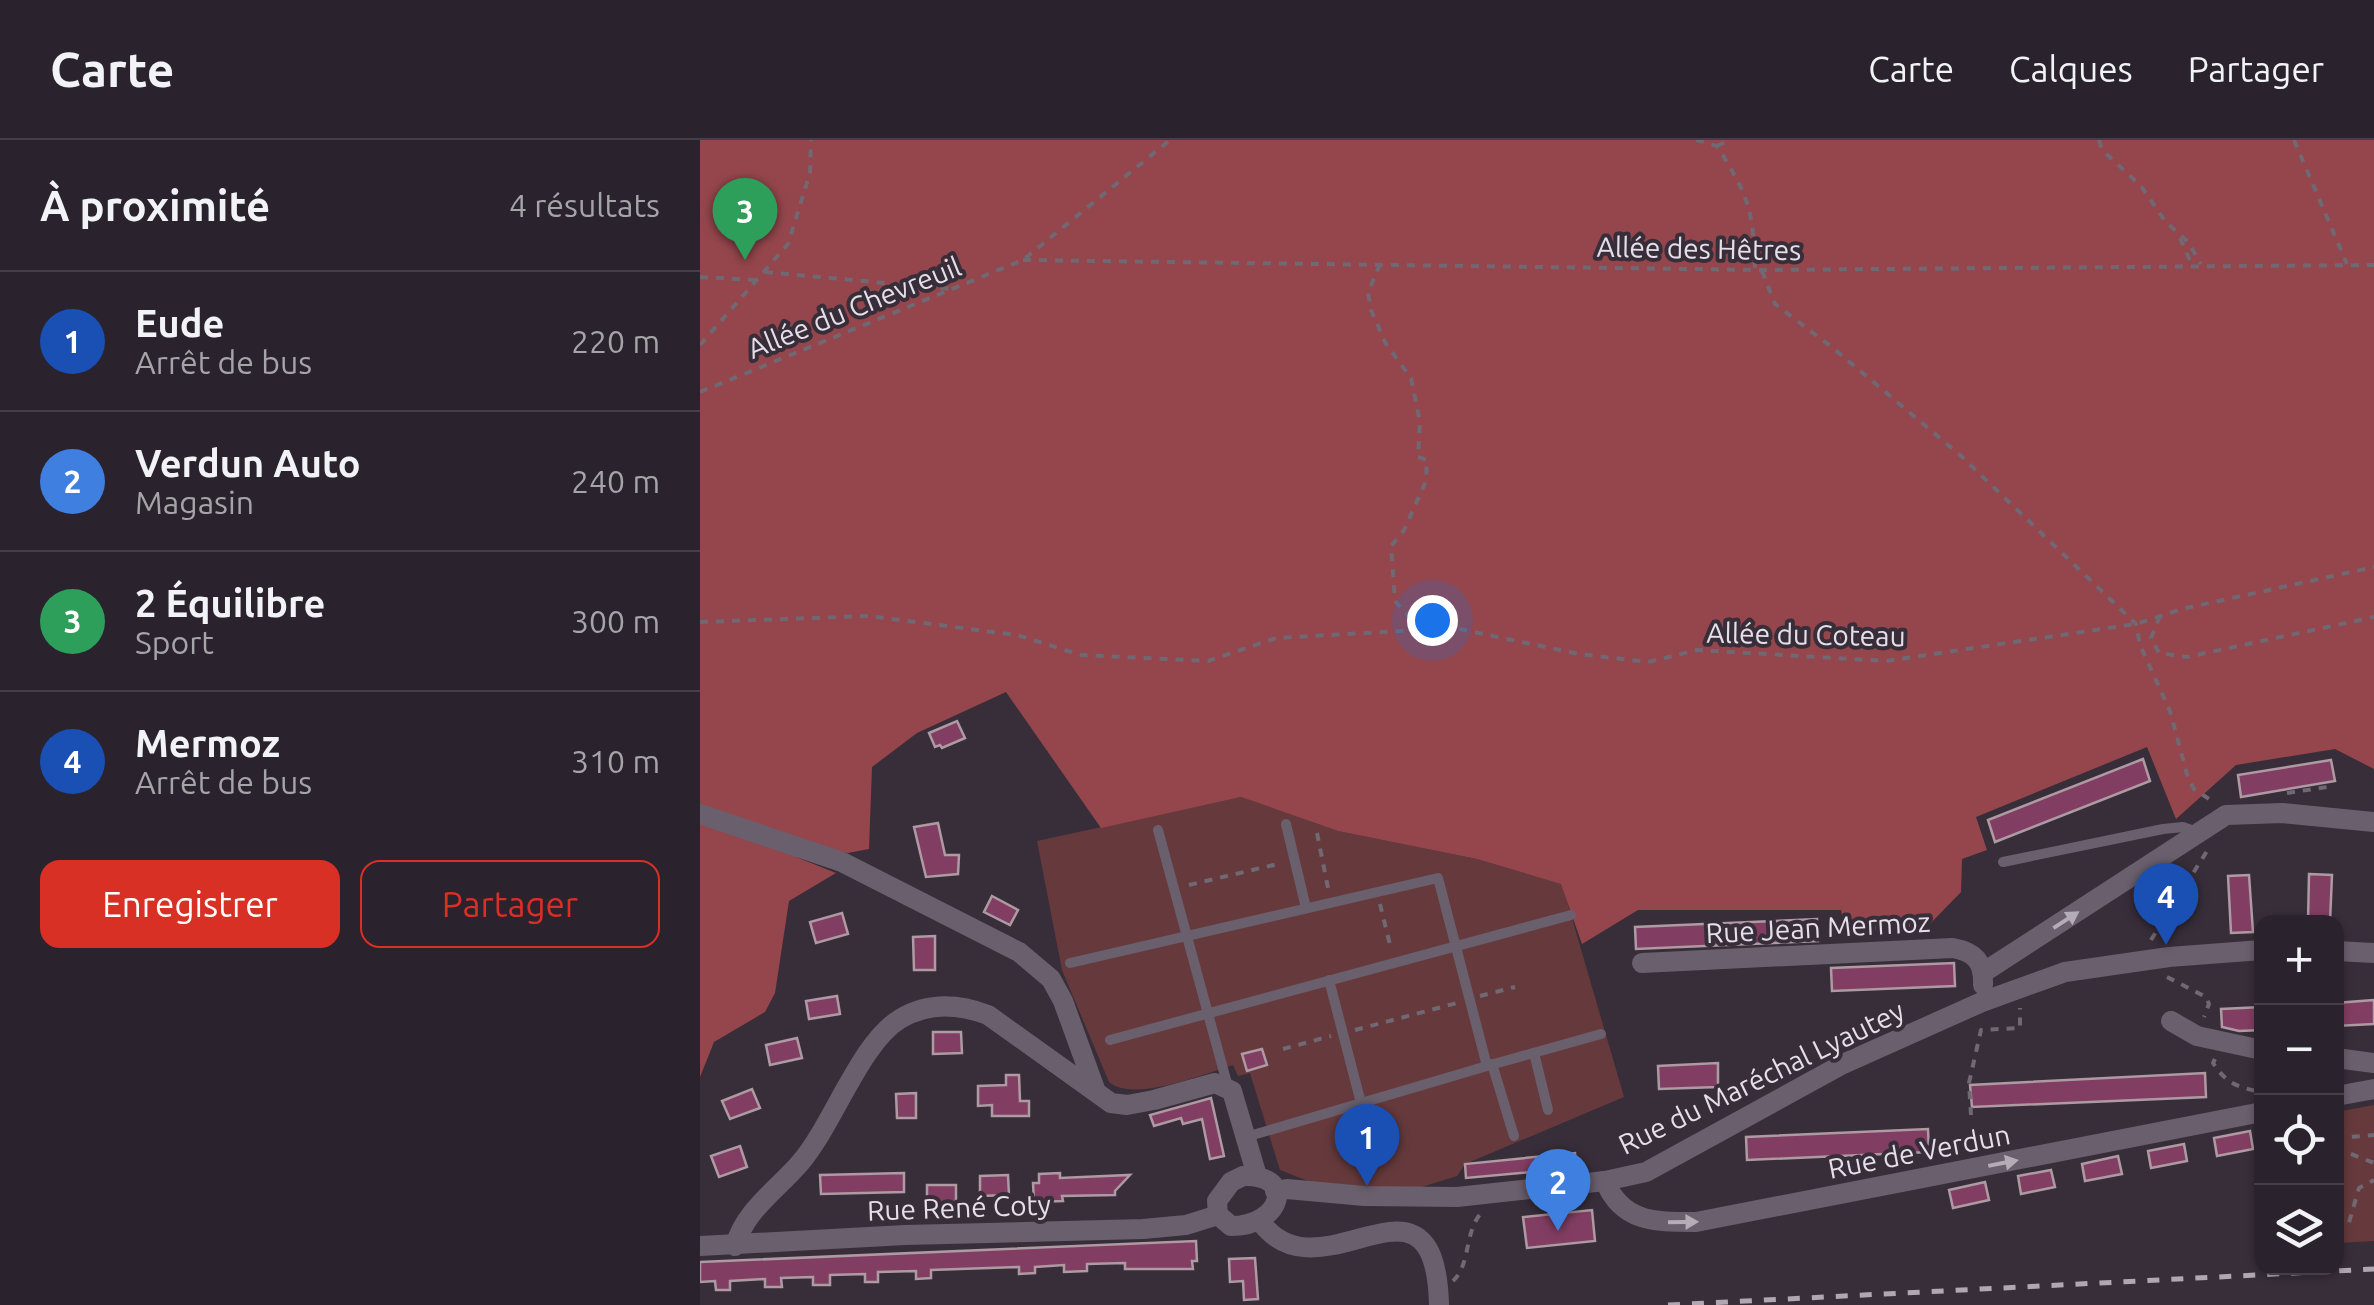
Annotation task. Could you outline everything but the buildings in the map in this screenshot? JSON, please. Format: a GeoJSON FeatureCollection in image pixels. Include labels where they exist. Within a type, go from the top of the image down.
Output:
{"type":"FeatureCollection","features":[{"type":"Feature","properties":{"kind":"street"},"geometry":{"type":"LineString","coordinates":[[1982,1002],[1984,972],[2226,815],[2282,813],[2374,822]]}},
{"type":"Feature","properties":{"kind":"street"},"geometry":{"type":"LineString","coordinates":[[700,814],[842,862],[1019,952],[1051,979],[1096,1091]]}},
{"type":"Feature","properties":{"kind":"street","name":"Rue Jean Mermoz"},"geometry":{"type":"LineString","coordinates":[[1642,963],[1953,948],[1970,951],[1984,972]]}},
{"type":"Feature","properties":{"kind":"street","name":"Rue du Maréchal Lyautey"},"geometry":{"type":"LineString","coordinates":[[1276,1191],[1287,1188],[1420,1198],[1605,1181],[1646,1172],[1843,1064],[1982,1002],[2082,970],[2169,956],[2254,951]]}},
{"type":"Feature","properties":{"kind":"street"},"geometry":{"type":"LineString","coordinates":[[2344,951],[2374,953]]}},
{"type":"Feature","properties":{"kind":"street"},"geometry":{"type":"LineString","coordinates":[[735,1246],[746,1219],[820,1138],[883,1034],[899,1020],[939,1006],[966,1007],[988,1015],[1112,1103],[1127,1105],[1216,1083],[1228,1088],[1257,1176]]}},
{"type":"Feature","properties":{"kind":"street"},"geometry":{"type":"LineString","coordinates":[[2172,1021],[2197,1036],[2254,1049]]}},
{"type":"Feature","properties":{"kind":"street"},"geometry":{"type":"LineString","coordinates":[[2344,1059],[2374,1062]]}},
{"type":"Feature","properties":{"kind":"street"},"geometry":{"type":"LineString","coordinates":[[2341,1095],[2374,1089]]}},
{"type":"Feature","properties":{"kind":"street","name":"Rue de Verdun"},"geometry":{"type":"LineString","coordinates":[[1605,1181],[1613,1201],[1649,1222],[1696,1222],[2254,1114]]}},
{"type":"Feature","properties":{"kind":"street"},"geometry":{"type":"LineString","coordinates":[[1244,1176],[1267,1179],[1276,1191],[1274,1208],[1260,1220],[1231,1226],[1218,1215],[1217,1201],[1231,1182],[1244,1176]]}},
{"type":"Feature","properties":{"kind":"street","name":"Rue René Coty"},"geometry":{"type":"LineString","coordinates":[[700,1246],[1143,1228],[1186,1225],[1218,1215]]}},
{"type":"Feature","properties":{"kind":"street"},"geometry":{"type":"LineString","coordinates":[[1260,1220],[1274,1242],[1314,1256],[1343,1253],[1386,1236],[1406,1236],[1424,1244],[1438,1283],[1439,1305]]}},
{"type":"Feature","properties":{"kind":"lane"},"geometry":{"type":"LineString","coordinates":[[1286,824],[1306,908]]}},
{"type":"Feature","properties":{"kind":"lane"},"geometry":{"type":"LineString","coordinates":[[2003,862],[2163,829],[2183,827],[2201,834]]}},
{"type":"Feature","properties":{"kind":"lane"},"geometry":{"type":"LineString","coordinates":[[1158,830],[1228,1088]]}},
{"type":"Feature","properties":{"kind":"lane"},"geometry":{"type":"LineString","coordinates":[[1070,963],[1438,878],[1470,999],[1514,1136]]}},
{"type":"Feature","properties":{"kind":"lane"},"geometry":{"type":"LineString","coordinates":[[1110,1040],[1571,915]]}},
{"type":"Feature","properties":{"kind":"lane"},"geometry":{"type":"LineString","coordinates":[[1330,980],[1362,1103]]}},
{"type":"Feature","properties":{"kind":"lane"},"geometry":{"type":"LineString","coordinates":[[1246,1137],[1601,1034]]}},
{"type":"Feature","properties":{"kind":"lane"},"geometry":{"type":"LineString","coordinates":[[1534,1053],[1548,1110]]}},
{"type":"Feature","properties":{"kind":"path"},"geometry":{"type":"LineString","coordinates":[[700,344],[788,244],[810,173],[812,140]]}},
{"type":"Feature","properties":{"kind":"path"},"geometry":{"type":"LineString","coordinates":[[1024,260],[1170,140]]}},
{"type":"Feature","properties":{"kind":"path"},"geometry":{"type":"LineString","coordinates":[[1696,140],[1717,146],[1730,140]]}},
{"type":"Feature","properties":{"kind":"path"},"geometry":{"type":"LineString","coordinates":[[2099,140],[2102,150],[2141,186],[2177,234],[2192,267]]}},
{"type":"Feature","properties":{"kind":"path"},"geometry":{"type":"LineString","coordinates":[[2294,140],[2348,266]]}},
{"type":"Feature","properties":{"kind":"path"},"geometry":{"type":"LineString","coordinates":[[1717,146],[1746,192],[1754,223],[1758,269],[1774,304],[1833,348],[1960,455],[2136,624],[2140,644],[2170,711],[2188,778],[2194,789],[2216,804]]}},
{"type":"Feature","properties":{"kind":"path"},"geometry":{"type":"LineString","coordinates":[[2177,234],[2188,242],[2199,263],[2206,266]]}},
{"type":"Feature","properties":{"kind":"path","name":"Allée des Hêtres"},"geometry":{"type":"LineString","coordinates":[[1024,260],[1758,269],[2374,266]]}},
{"type":"Feature","properties":{"kind":"path","name":"Allée du Chevreuil"},"geometry":{"type":"LineString","coordinates":[[700,392],[1024,260]]}},
{"type":"Feature","properties":{"kind":"path"},"geometry":{"type":"LineString","coordinates":[[1380,264],[1368,293],[1370,310],[1386,344],[1411,378],[1420,422],[1418,458],[1426,460],[1427,467],[1426,481],[1409,520],[1391,546],[1392,590],[1395,601],[1422,630]]}},
{"type":"Feature","properties":{"kind":"path"},"geometry":{"type":"LineString","coordinates":[[766,272],[952,289]]}},
{"type":"Feature","properties":{"kind":"path"},"geometry":{"type":"LineString","coordinates":[[700,276],[757,280]]}},
{"type":"Feature","properties":{"kind":"path","name":"Allée du Coteau"},"geometry":{"type":"LineString","coordinates":[[700,622],[868,616],[1017,635],[1082,655],[1208,661],[1276,638],[1455,628],[1580,654],[1648,662],[1697,650],[1886,661],[2136,624],[2374,567]]}},
{"type":"Feature","properties":{"kind":"path"},"geometry":{"type":"LineString","coordinates":[[2160,616],[2152,638],[2159,654],[2187,657],[2374,617]]}},
{"type":"Feature","properties":{"kind":"path"},"geometry":{"type":"LineString","coordinates":[[1317,832],[1332,902]]}},
{"type":"Feature","properties":{"kind":"path"},"geometry":{"type":"LineString","coordinates":[[1174,888],[1294,860]]}},
{"type":"Feature","properties":{"kind":"path"},"geometry":{"type":"LineString","coordinates":[[1377,892],[1394,963]]}},
{"type":"Feature","properties":{"kind":"path"},"geometry":{"type":"LineString","coordinates":[[1282,1050],[1515,987]]}},
{"type":"Feature","properties":{"kind":"path"},"geometry":{"type":"LineString","coordinates":[[1970,1116],[1969,1082],[1981,1030],[2020,1028],[2019,989]]}},
{"type":"Feature","properties":{"kind":"path"},"geometry":{"type":"LineString","coordinates":[[2221,1043],[2213,1064],[2224,1081],[2254,1090]]}},
{"type":"Feature","properties":{"kind":"path"},"geometry":{"type":"LineString","coordinates":[[2344,1137],[2374,1135]]}},
{"type":"Feature","properties":{"kind":"path"},"geometry":{"type":"LineString","coordinates":[[2344,1151],[2374,1163]]}},
{"type":"Feature","properties":{"kind":"path"},"geometry":{"type":"LineString","coordinates":[[2344,1226],[2348,1226],[2358,1188],[2374,1180]]}},
{"type":"Feature","properties":{"kind":"path"},"geometry":{"type":"LineString","coordinates":[[1438,1283],[1451,1283],[1458,1276],[1474,1222],[1491,1194]]}},
{"type":"Feature","properties":{"kind":"shaded area"},"geometry":{"type":"Polygon","coordinates":[[[700,140],[2374,140],[2374,769],[2335,749],[2236,765],[2176,819],[2147,747],[1976,817],[1987,850],[1962,859],[1961,892],[1925,929],[1845,931],[1841,910],[1638,910],[1582,944],[1561,884],[1477,859],[1338,831],[1241,797],[1101,828],[1006,692],[917,733],[872,767],[869,849],[848,853],[797,845],[796,857],[836,873],[789,901],[775,993],[765,1012],[714,1042],[700,1077],[700,140]]]}},
{"type":"Feature","properties":{"kind":"shaded area"},"geometry":{"type":"Polygon","coordinates":[[[1241,797],[1338,831],[1477,859],[1562,884],[1624,1097],[1465,1164],[1457,1176],[1412,1190],[1313,1183],[1280,1170],[1250,1073],[1238,1076],[1233,1065],[1151,1088],[1120,1088],[1109,1082],[1062,970],[1037,841],[1241,797]]]}},
{"type":"Feature","properties":{"kind":"shaded area"},"geometry":{"type":"Polygon","coordinates":[[[2374,1105],[2374,1241],[2344,1243],[2344,1111],[2374,1105]]]}},
{"type":"Feature","properties":{"kind":"railway"},"geometry":{"type":"LineString","coordinates":[[1668,1305],[2374,1269]]}},
{"type":"Feature","properties":{"kind":"place","name":"2 Équilibre"},"geometry":{"type":"Point","coordinates":[745,260]}},
{"type":"Feature","properties":{"kind":"place","name":"Mermoz"},"geometry":{"type":"Point","coordinates":[2166,945]}},
{"type":"Feature","properties":{"kind":"place","name":"Eude"},"geometry":{"type":"Point","coordinates":[1367,1186]}},
{"type":"Feature","properties":{"kind":"place","name":"Verdun Auto"},"geometry":{"type":"Point","coordinates":[1558,1231]}}]}
